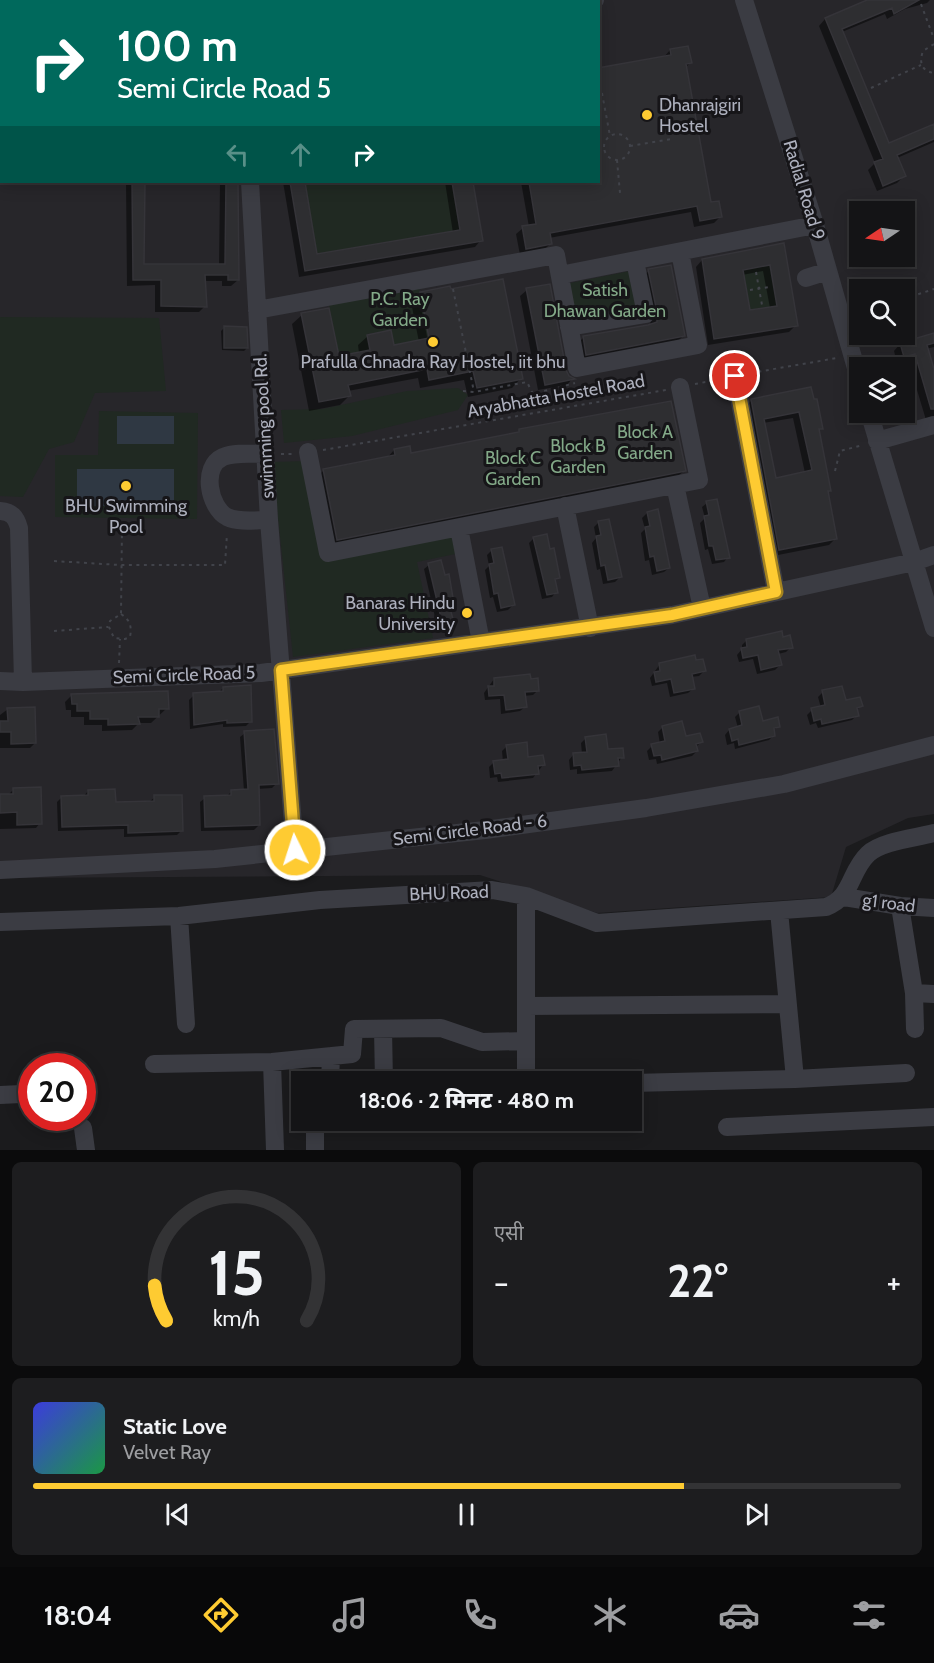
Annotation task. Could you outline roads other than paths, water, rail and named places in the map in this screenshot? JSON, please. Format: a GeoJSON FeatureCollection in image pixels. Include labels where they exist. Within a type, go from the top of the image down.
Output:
{"type":"FeatureCollection","features":[{"type":"Feature","properties":{"kind":"street","name":"Radial Road 9"},"geometry":{"type":"LineString","coordinates":[[744,0],[815,225],[851,357]]}},
{"type":"Feature","properties":{"kind":"street","name":"swimming pool Rd."},"geometry":{"type":"LineString","coordinates":[[250,183],[269,520],[295,850]]}},
{"type":"Feature","properties":{"kind":"street"},"geometry":{"type":"LineString","coordinates":[[560,275],[815,225]]}},
{"type":"Feature","properties":{"kind":"street"},"geometry":{"type":"LineString","coordinates":[[257,309],[556,255],[577,368],[698,345],[680,252]]}},
{"type":"Feature","properties":{"kind":"street"},"geometry":{"type":"LineString","coordinates":[[569,327],[646,314],[635,261]]}},
{"type":"Feature","properties":{"kind":"street"},"geometry":{"type":"LineString","coordinates":[[806,278],[828,271]]}},
{"type":"Feature","properties":{"kind":"street"},"geometry":{"type":"LineString","coordinates":[[735,376],[776,592]]}},
{"type":"Feature","properties":{"kind":"street"},"geometry":{"type":"LineString","coordinates":[[308,452],[328,553],[699,480],[680,387]]}},
{"type":"Feature","properties":{"kind":"street"},"geometry":{"type":"LineString","coordinates":[[872,423],[934,628]]}},
{"type":"Feature","properties":{"kind":"street"},"geometry":{"type":"LineString","coordinates":[[878,441],[934,425]]}},
{"type":"Feature","properties":{"kind":"street"},"geometry":{"type":"LineString","coordinates":[[265,454],[222,458],[211,468],[210,483],[213,499],[220,511],[228,517],[240,520],[269,520]]}},
{"type":"Feature","properties":{"kind":"street"},"geometry":{"type":"LineString","coordinates":[[675,484],[702,608]]}},
{"type":"Feature","properties":{"kind":"street"},"geometry":{"type":"LineString","coordinates":[[565,506],[590,628]]}},
{"type":"Feature","properties":{"kind":"street"},"geometry":{"type":"LineString","coordinates":[[0,511],[11,513],[19,528],[23,682]]}},
{"type":"Feature","properties":{"kind":"street"},"geometry":{"type":"LineString","coordinates":[[459,528],[481,642]]}},
{"type":"Feature","properties":{"kind":"street","name":"Semi Circle Road 5"},"geometry":{"type":"LineString","coordinates":[[0,681],[261,673],[672,615],[914,562],[934,555]]}},
{"type":"Feature","properties":{"kind":"street","name":"Semi Circle Road - 6"},"geometry":{"type":"LineString","coordinates":[[0,870],[215,859],[485,830],[646,808],[784,784],[934,745]]}},
{"type":"Feature","properties":{"kind":"street"},"geometry":{"type":"LineString","coordinates":[[844,897],[868,854],[880,846],[934,833]]}},
{"type":"Feature","properties":{"kind":"street","name":"BHU Road"},"geometry":{"type":"LineString","coordinates":[[0,921],[179,916],[320,900],[492,890],[526,896],[597,923],[826,907],[844,897]]}},
{"type":"Feature","properties":{"kind":"street"},"geometry":{"type":"LineString","coordinates":[[526,896],[526,1071]]}},
{"type":"Feature","properties":{"kind":"street","name":"g1 road"},"geometry":{"type":"LineString","coordinates":[[844,897],[900,906],[934,908]]}},
{"type":"Feature","properties":{"kind":"street"},"geometry":{"type":"LineString","coordinates":[[900,906],[914,993],[915,1029]]}},
{"type":"Feature","properties":{"kind":"street"},"geometry":{"type":"LineString","coordinates":[[778,911],[795,1080]]}},
{"type":"Feature","properties":{"kind":"street"},"geometry":{"type":"LineString","coordinates":[[179,916],[186,1024]]}},
{"type":"Feature","properties":{"kind":"street"},"geometry":{"type":"LineString","coordinates":[[914,993],[934,994]]}},
{"type":"Feature","properties":{"kind":"street"},"geometry":{"type":"LineString","coordinates":[[526,1006],[788,1004]]}},
{"type":"Feature","properties":{"kind":"street"},"geometry":{"type":"LineString","coordinates":[[154,1064],[272,1062],[352,1054],[354,1029],[441,1028],[482,1042],[526,1041]]}},
{"type":"Feature","properties":{"kind":"street"},"geometry":{"type":"LineString","coordinates":[[383,1029],[384,1071]]}},
{"type":"Feature","properties":{"kind":"street"},"geometry":{"type":"LineString","coordinates":[[330,1071],[331,1056]]}},
{"type":"Feature","properties":{"kind":"street"},"geometry":{"type":"LineString","coordinates":[[272,1062],[275,1150]]}},
{"type":"Feature","properties":{"kind":"street"},"geometry":{"type":"LineString","coordinates":[[642,1083],[795,1080],[906,1073]]}},
{"type":"Feature","properties":{"kind":"street"},"geometry":{"type":"LineString","coordinates":[[0,1095],[18,1094]]}},
{"type":"Feature","properties":{"kind":"street"},"geometry":{"type":"LineString","coordinates":[[727,1127],[934,1117]]}},
{"type":"Feature","properties":{"kind":"street"},"geometry":{"type":"LineString","coordinates":[[83,1131],[86,1150]]}},
{"type":"Feature","properties":{"kind":"street"},"geometry":{"type":"LineString","coordinates":[[315,1131],[315,1150]]}},
{"type":"Feature","properties":{"kind":"water"},"geometry":{"type":"Polygon","coordinates":[[[117,416],[174,416],[174,444],[117,444],[117,416]]]}},
{"type":"Feature","properties":{"kind":"water"},"geometry":{"type":"Polygon","coordinates":[[[77,469],[174,469],[174,506],[77,506],[77,469]]]}},
{"type":"Feature","properties":{"kind":"place","name":"Dhanrajgiri Hostel"},"geometry":{"type":"Point","coordinates":[647,115]}},
{"type":"Feature","properties":{"kind":"place","name":"Prafulla Chnadra Ray Hostel, iit bhu"},"geometry":{"type":"Point","coordinates":[433,342]}},
{"type":"Feature","properties":{"kind":"place","name":"BHU Swimming Pool"},"geometry":{"type":"Point","coordinates":[126,486]}},
{"type":"Feature","properties":{"kind":"place","name":"Banaras Hindu University"},"geometry":{"type":"Point","coordinates":[467,613]}},
{"type":"Feature","properties":{"kind":"park label","name":"Satish Dhawan Garden"},"geometry":{"type":"Point","coordinates":[605,300]}},
{"type":"Feature","properties":{"kind":"park label","name":"P.C. Ray Garden"},"geometry":{"type":"Point","coordinates":[400,309]}},
{"type":"Feature","properties":{"kind":"park label","name":"Block A Garden"},"geometry":{"type":"Point","coordinates":[645,442]}},
{"type":"Feature","properties":{"kind":"park label","name":"Block B Garden"},"geometry":{"type":"Point","coordinates":[578,456]}},
{"type":"Feature","properties":{"kind":"park label","name":"Block C Garden"},"geometry":{"type":"Point","coordinates":[513,468]}}]}
